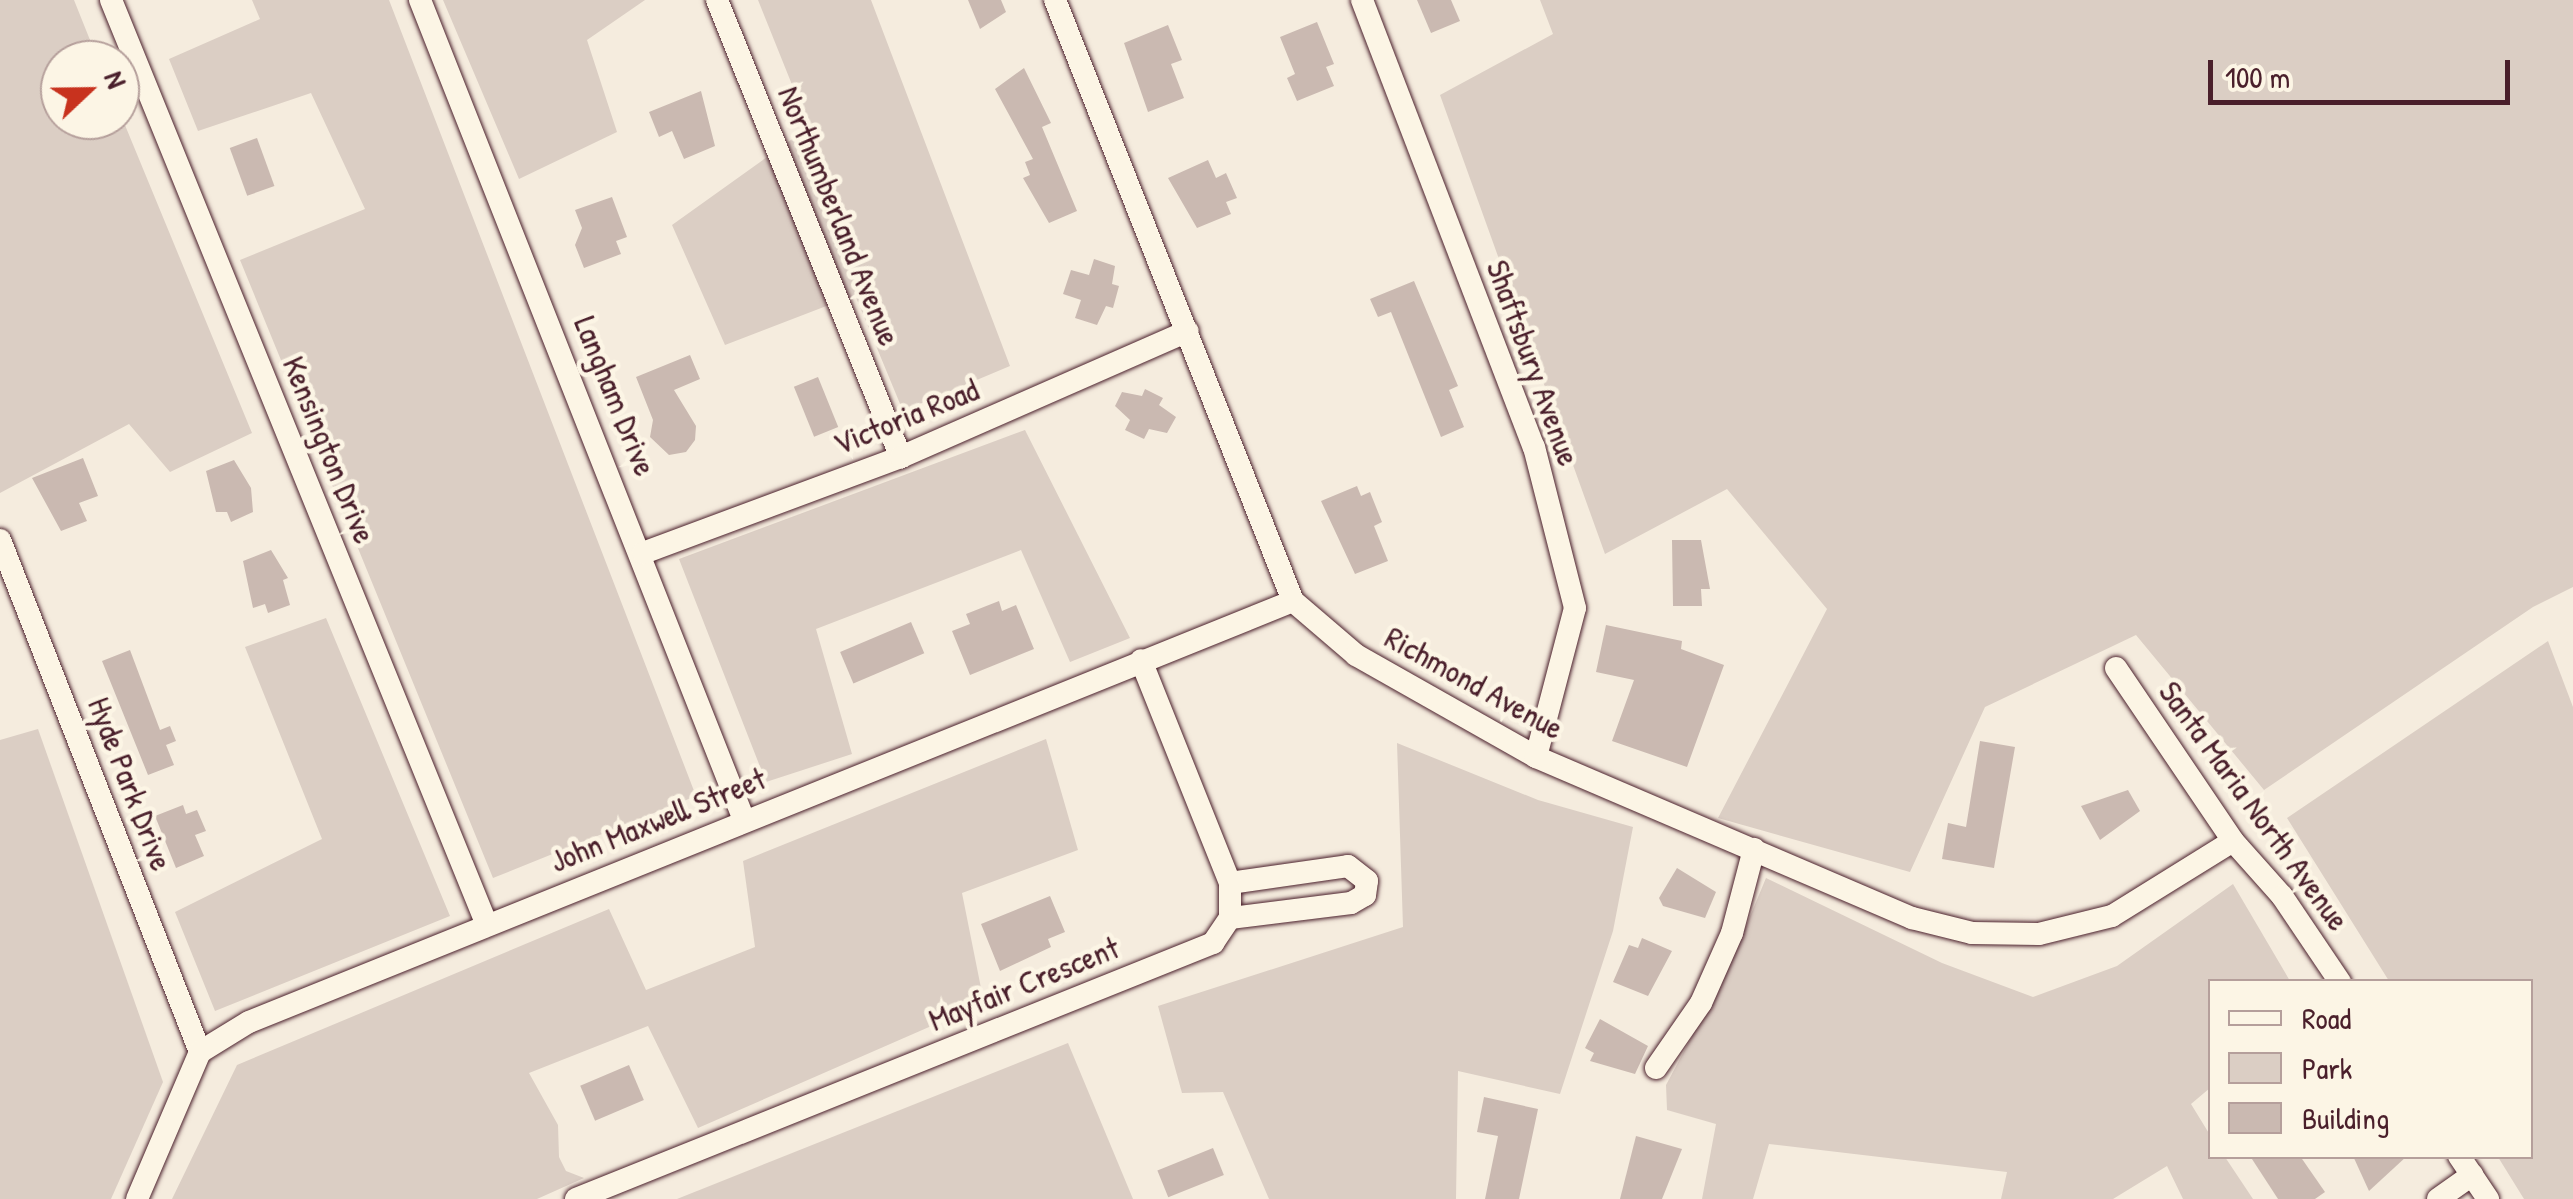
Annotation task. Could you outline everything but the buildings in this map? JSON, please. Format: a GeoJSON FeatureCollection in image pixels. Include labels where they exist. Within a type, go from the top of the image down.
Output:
{"type":"FeatureCollection","features":[{"type":"Feature","properties":{"kind":"street","name":"Kensington Drive"},"geometry":{"type":"LineString","coordinates":[[110,0],[488,925]]}},
{"type":"Feature","properties":{"kind":"street","name":"Langham Drive"},"geometry":{"type":"LineString","coordinates":[[420,0],[643,553],[744,820]]}},
{"type":"Feature","properties":{"kind":"street","name":"Northumberland Avenue"},"geometry":{"type":"LineString","coordinates":[[717,0],[901,457]]}},
{"type":"Feature","properties":{"kind":"street","name":"Richmond Avenue"},"geometry":{"type":"LineString","coordinates":[[1055,0],[1293,601],[1356,655],[1536,758],[1912,918],[1972,933],[2039,934],[2112,916],[2233,841]]}},
{"type":"Feature","properties":{"kind":"street","name":"Shaftsbury Avenue"},"geometry":{"type":"LineString","coordinates":[[1362,0],[1534,447],[1575,608],[1536,758]]}},
{"type":"Feature","properties":{"kind":"street","name":"Victoria Road"},"geometry":{"type":"LineString","coordinates":[[643,553],[901,457],[1188,331]]}},
{"type":"Feature","properties":{"kind":"street","name":"Hyde Park Drive"},"geometry":{"type":"LineString","coordinates":[[0,540],[200,1052]]}},
{"type":"Feature","properties":{"kind":"street","name":"John Maxwell Street"},"geometry":{"type":"LineString","coordinates":[[200,1052],[249,1022],[1293,601]]}},
{"type":"Feature","properties":{"kind":"street"},"geometry":{"type":"LineString","coordinates":[[1141,660],[1230,883],[1230,918],[1351,903],[1364,895],[1367,880],[1348,866],[1230,883]]}},
{"type":"Feature","properties":{"kind":"street","name":"Santa Maria North Avenue"},"geometry":{"type":"LineString","coordinates":[[2116,668],[2233,841],[2282,896],[2338,979]]}},
{"type":"Feature","properties":{"kind":"street"},"geometry":{"type":"LineString","coordinates":[[1656,1068],[1701,1003],[1732,934],[1754,848]]}},
{"type":"Feature","properties":{"kind":"street","name":"Mayfair Crescent"},"geometry":{"type":"LineString","coordinates":[[576,1199],[1214,943],[1230,918]]}},
{"type":"Feature","properties":{"kind":"street"},"geometry":{"type":"LineString","coordinates":[[137,1199],[200,1052]]}},
{"type":"Feature","properties":{"kind":"street"},"geometry":{"type":"LineString","coordinates":[[2438,1199],[2466,1166],[2488,1199]]}},
{"type":"Feature","properties":{"kind":"green space"},"geometry":{"type":"Polygon","coordinates":[[[0,0],[74,0],[90,40],[40,40],[40,140],[131,140],[252,433],[170,472],[129,424],[0,493],[0,0]]]}},
{"type":"Feature","properties":{"kind":"green space"},"geometry":{"type":"Polygon","coordinates":[[[252,0],[389,0],[696,796],[493,878],[240,260],[365,209],[311,93],[198,131],[169,59],[260,19],[252,0]]]}},
{"type":"Feature","properties":{"kind":"green space"},"geometry":{"type":"Polygon","coordinates":[[[443,0],[645,0],[587,40],[617,132],[519,179],[443,0]]]}},
{"type":"Feature","properties":{"kind":"green space"},"geometry":{"type":"Polygon","coordinates":[[[758,0],[871,0],[1010,366],[903,411],[855,295],[725,345],[672,225],[809,127],[758,0]]]}},
{"type":"Feature","properties":{"kind":"green space"},"geometry":{"type":"Polygon","coordinates":[[[1540,0],[2573,0],[2573,587],[2533,607],[2264,790],[2136,635],[1985,707],[1910,872],[1718,818],[1827,609],[1727,489],[1605,554],[1440,95],[1553,34],[1540,0]]]}},
{"type":"Feature","properties":{"kind":"green space"},"geometry":{"type":"Polygon","coordinates":[[[1025,430],[1130,638],[1070,662],[1021,550],[816,629],[852,754],[766,782],[679,559],[1025,430]]]}},
{"type":"Feature","properties":{"kind":"green space"},"geometry":{"type":"Polygon","coordinates":[[[326,618],[450,916],[215,1011],[175,912],[322,839],[245,647],[326,618]]]}},
{"type":"Feature","properties":{"kind":"green space"},"geometry":{"type":"Polygon","coordinates":[[[2548,641],[2573,707],[2573,1199],[2524,1199],[2499,1159],[2533,1159],[2533,979],[2388,979],[2287,818],[2548,641]]]}},
{"type":"Feature","properties":{"kind":"green space"},"geometry":{"type":"Polygon","coordinates":[[[38,729],[163,1082],[111,1199],[0,1199],[0,740],[38,729]]]}},
{"type":"Feature","properties":{"kind":"green space"},"geometry":{"type":"Polygon","coordinates":[[[1046,739],[1078,850],[962,893],[984,1003],[698,1128],[648,1026],[529,1073],[558,1125],[559,1157],[566,1171],[584,1178],[537,1199],[172,1199],[237,1065],[609,909],[646,990],[755,947],[743,861],[1046,739]]]}},
{"type":"Feature","properties":{"kind":"green space"},"geometry":{"type":"Polygon","coordinates":[[[1397,743],[1538,800],[1633,827],[1613,931],[1560,1094],[1458,1071],[1456,1199],[1269,1199],[1223,1092],[1182,1093],[1158,1006],[1403,927],[1397,743]]]}},
{"type":"Feature","properties":{"kind":"green space"},"geometry":{"type":"Polygon","coordinates":[[[1766,878],[1942,963],[2033,997],[2117,966],[2233,884],[2289,979],[2208,979],[2208,1090],[2191,1104],[2208,1132],[2208,1159],[2226,1159],[2253,1199],[2183,1199],[2167,1166],[2113,1199],[2001,1199],[2007,1172],[1769,1144],[1753,1199],[1702,1199],[1716,1124],[1667,1110],[1666,1085],[1729,967],[1766,878]]]}},
{"type":"Feature","properties":{"kind":"green space"},"geometry":{"type":"Polygon","coordinates":[[[1068,1043],[1133,1199],[677,1199],[1068,1043]]]}}]}
